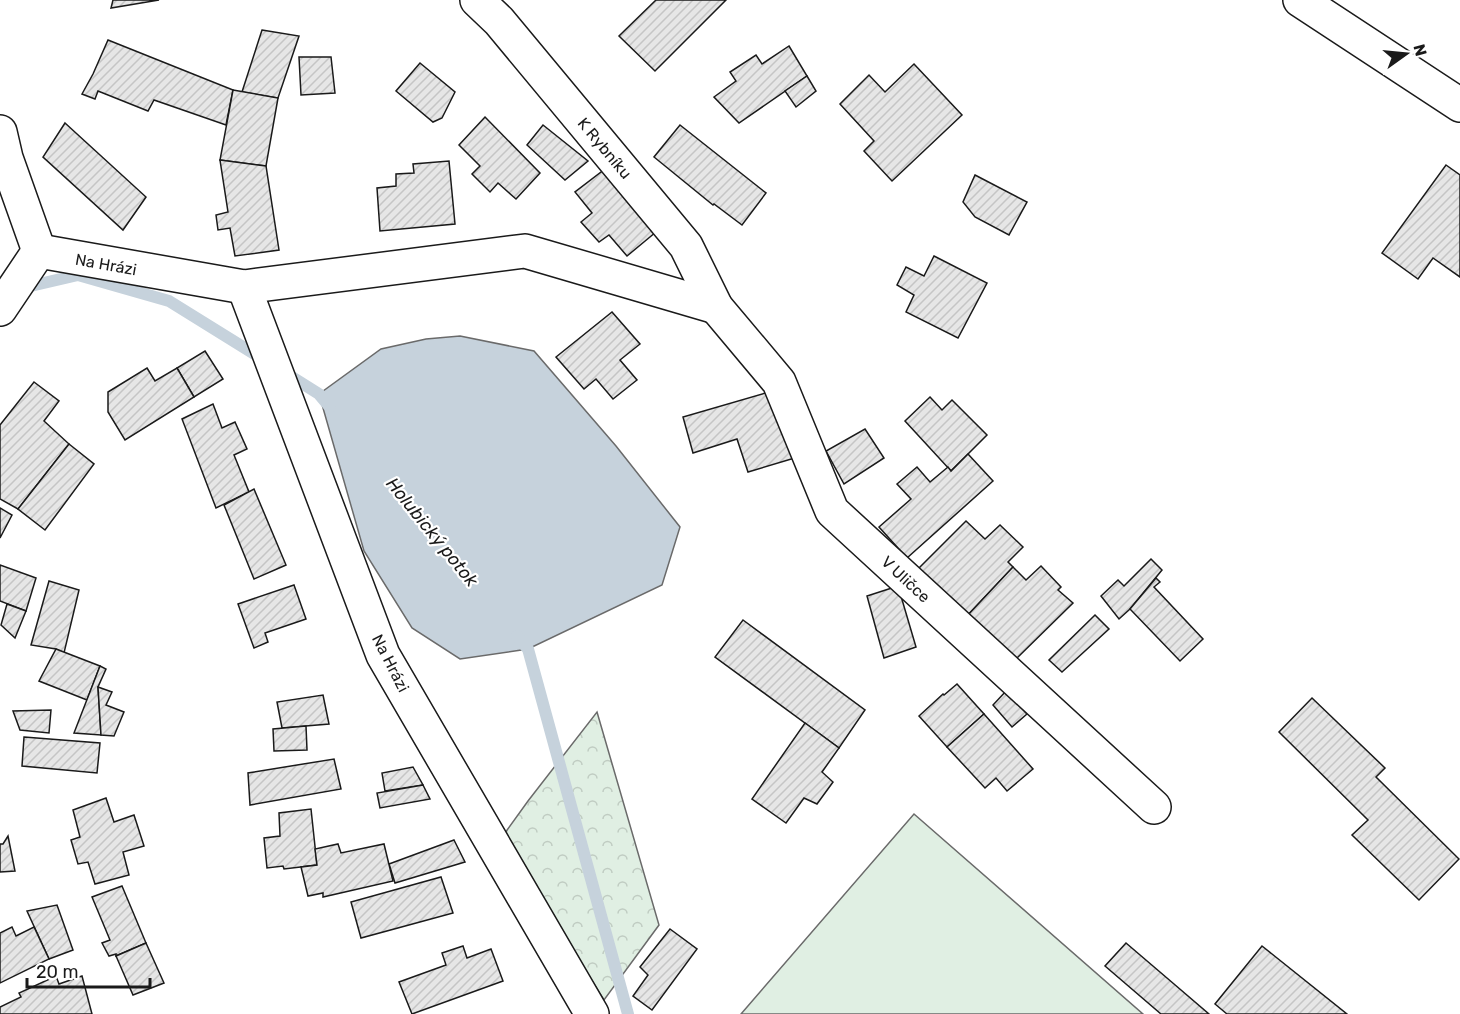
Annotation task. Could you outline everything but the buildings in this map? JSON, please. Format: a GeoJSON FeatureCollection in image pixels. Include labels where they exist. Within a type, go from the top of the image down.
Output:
{"type":"FeatureCollection","features":[{"type":"Feature","properties":{"kind":"street","name":"K Rybníku"},"geometry":{"type":"LineString","coordinates":[[477,0],[499,21],[686,246],[716,307]]}},
{"type":"Feature","properties":{"kind":"street"},"geometry":{"type":"LineString","coordinates":[[1300,0],[1460,105]]}},
{"type":"Feature","properties":{"kind":"street"},"geometry":{"type":"LineString","coordinates":[[0,132],[6,158],[39,251],[0,309]]}},
{"type":"Feature","properties":{"kind":"street","name":"Na Hrázi"},"geometry":{"type":"LineString","coordinates":[[39,251],[244,287],[525,251],[716,307]]}},
{"type":"Feature","properties":{"kind":"street","name":"Na Hrázi"},"geometry":{"type":"LineString","coordinates":[[244,287],[383,655],[592,1014]]}},
{"type":"Feature","properties":{"kind":"street","name":"V Uličce"},"geometry":{"type":"LineString","coordinates":[[716,307],[779,382],[832,511],[1154,807]]}},
{"type":"Feature","properties":{"kind":"green space"},"geometry":{"type":"Polygon","coordinates":[[[597,712],[659,925],[604,1000],[502,837],[597,712]]]}},
{"type":"Feature","properties":{"kind":"green space"},"geometry":{"type":"Polygon","coordinates":[[[914,814],[1143,1014],[741,1014],[914,814]]]}},
{"type":"Feature","properties":{"kind":"water"},"geometry":{"type":"Polygon","coordinates":[[[460,336],[534,351],[616,446],[680,527],[662,585],[528,649],[460,659],[412,628],[364,551],[319,394],[381,349],[426,339],[460,336]]]}},
{"type":"Feature","properties":{"kind":"waterway","name":"Holubický potok"},"geometry":{"type":"LineString","coordinates":[[22,288],[78,275],[169,301],[264,360]]}},
{"type":"Feature","properties":{"kind":"waterway","name":"Holubický potok"},"geometry":{"type":"LineString","coordinates":[[284,372],[319,394],[330,407]]}},
{"type":"Feature","properties":{"kind":"waterway","name":"Holubický potok"},"geometry":{"type":"LineString","coordinates":[[517,636],[528,649],[628,1014]]}}]}
